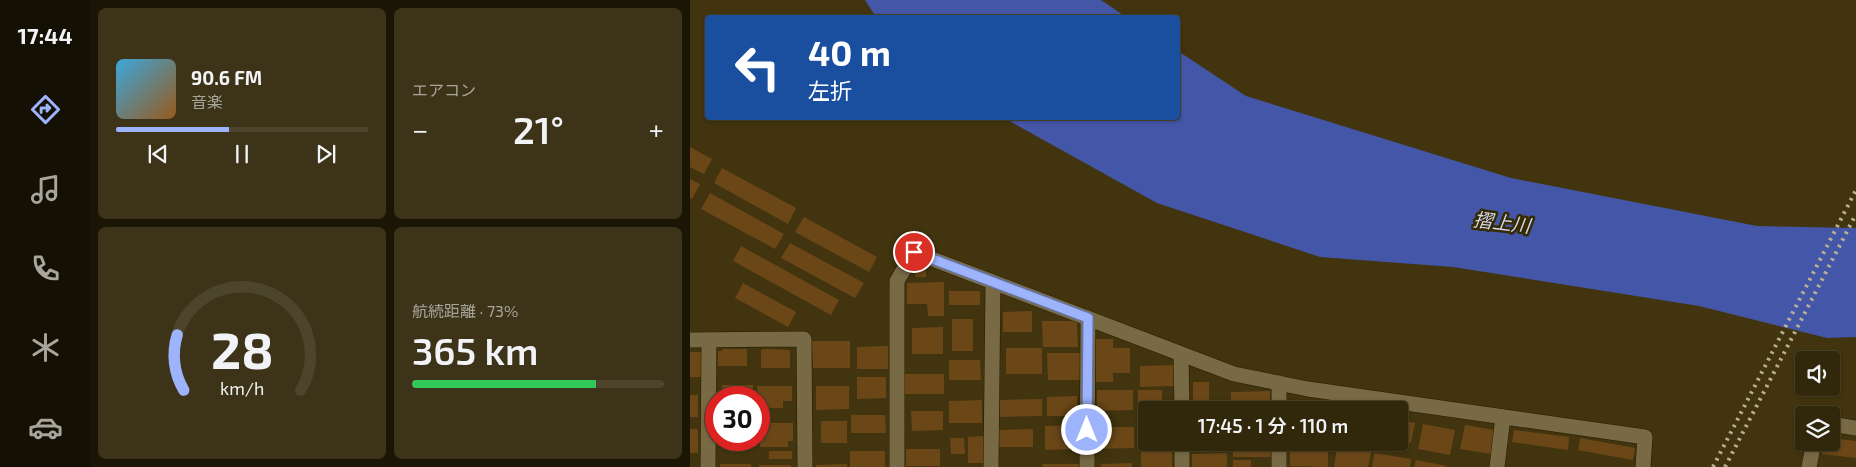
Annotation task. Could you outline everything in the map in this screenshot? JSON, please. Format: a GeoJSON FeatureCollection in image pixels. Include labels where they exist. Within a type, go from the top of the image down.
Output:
{"type":"FeatureCollection","features":[{"type":"Feature","properties":{"kind":"street"},"geometry":{"type":"LineString","coordinates":[[897,467],[897,281],[914,252],[1234,374],[1278,383],[1645,437],[1643,467]]}},
{"type":"Feature","properties":{"kind":"street"},"geometry":{"type":"LineString","coordinates":[[991,467],[993,282]]}},
{"type":"Feature","properties":{"kind":"street"},"geometry":{"type":"LineString","coordinates":[[1087,467],[1088,318]]}},
{"type":"Feature","properties":{"kind":"street"},"geometry":{"type":"LineString","coordinates":[[690,340],[804,339],[805,467]]}},
{"type":"Feature","properties":{"kind":"street"},"geometry":{"type":"LineString","coordinates":[[708,467],[709,340]]}},
{"type":"Feature","properties":{"kind":"street"},"geometry":{"type":"LineString","coordinates":[[1181,354],[1182,401]]}},
{"type":"Feature","properties":{"kind":"street"},"geometry":{"type":"LineString","coordinates":[[1278,383],[1279,401]]}},
{"type":"Feature","properties":{"kind":"street"},"geometry":{"type":"LineString","coordinates":[[1497,467],[1502,417]]}},
{"type":"Feature","properties":{"kind":"street"},"geometry":{"type":"LineString","coordinates":[[1840,425],[1856,428]]}},
{"type":"Feature","properties":{"kind":"street"},"geometry":{"type":"LineString","coordinates":[[1182,451],[1182,467]]}},
{"type":"Feature","properties":{"kind":"street"},"geometry":{"type":"LineString","coordinates":[[1279,451],[1279,467]]}},
{"type":"Feature","properties":{"kind":"street"},"geometry":{"type":"LineString","coordinates":[[1809,467],[1812,451]]}},
{"type":"Feature","properties":{"kind":"water"},"geometry":{"type":"Polygon","coordinates":[[[865,0],[1101,0],[1123,15],[875,15],[865,0]]]}},
{"type":"Feature","properties":{"kind":"water","name":"摺上川"},"geometry":{"type":"Polygon","coordinates":[[[1180,52],[1246,96],[1511,178],[1757,226],[1856,228],[1856,337],[1827,338],[1699,306],[1453,267],[1320,257],[1157,203],[1008,120],[1180,120],[1180,52]]]}},
{"type":"Feature","properties":{"kind":"building"},"geometry":{"type":"Polygon","coordinates":[[[690,147],[712,159],[704,174],[690,167],[690,147]]]}},
{"type":"Feature","properties":{"kind":"building"},"geometry":{"type":"Polygon","coordinates":[[[722,168],[796,208],[788,224],[714,183],[722,168]]]}},
{"type":"Feature","properties":{"kind":"building"},"geometry":{"type":"Polygon","coordinates":[[[690,179],[700,184],[692,199],[690,198],[690,179]]]}},
{"type":"Feature","properties":{"kind":"building"},"geometry":{"type":"Polygon","coordinates":[[[710,193],[784,234],[775,249],[701,209],[710,193]]]}},
{"type":"Feature","properties":{"kind":"building"},"geometry":{"type":"Polygon","coordinates":[[[804,217],[877,257],[869,272],[795,232],[804,217]]]}},
{"type":"Feature","properties":{"kind":"building"},"geometry":{"type":"Polygon","coordinates":[[[790,243],[864,283],[855,298],[781,258],[790,243]]]}},
{"type":"Feature","properties":{"kind":"building"},"geometry":{"type":"Polygon","coordinates":[[[741,246],[839,300],[831,315],[733,261],[741,246]]]}},
{"type":"Feature","properties":{"kind":"building"},"geometry":{"type":"Polygon","coordinates":[[[915,268],[926,268],[926,277],[915,277],[915,268]]]}},
{"type":"Feature","properties":{"kind":"building"},"geometry":{"type":"Polygon","coordinates":[[[944,282],[944,316],[928,316],[927,304],[907,304],[907,283],[944,282]]]}},
{"type":"Feature","properties":{"kind":"building"},"geometry":{"type":"Polygon","coordinates":[[[743,283],[796,312],[788,327],[735,298],[743,283]]]}},
{"type":"Feature","properties":{"kind":"building"},"geometry":{"type":"Polygon","coordinates":[[[949,291],[980,291],[980,305],[949,305],[949,291]]]}},
{"type":"Feature","properties":{"kind":"building"},"geometry":{"type":"Polygon","coordinates":[[[1032,311],[1032,332],[1003,332],[1003,312],[1032,311]]]}},
{"type":"Feature","properties":{"kind":"building"},"geometry":{"type":"Polygon","coordinates":[[[952,319],[973,319],[973,351],[952,351],[952,319]]]}},
{"type":"Feature","properties":{"kind":"building"},"geometry":{"type":"Polygon","coordinates":[[[1042,321],[1077,321],[1078,347],[1043,347],[1042,321]]]}},
{"type":"Feature","properties":{"kind":"building"},"geometry":{"type":"Polygon","coordinates":[[[943,327],[943,354],[912,354],[912,328],[943,327]]]}},
{"type":"Feature","properties":{"kind":"building"},"geometry":{"type":"Polygon","coordinates":[[[1095,339],[1113,339],[1113,348],[1130,348],[1130,373],[1113,373],[1113,382],[1096,382],[1095,339]]]}},
{"type":"Feature","properties":{"kind":"building"},"geometry":{"type":"Polygon","coordinates":[[[812,341],[850,341],[850,368],[813,368],[812,341]]]}},
{"type":"Feature","properties":{"kind":"building"},"geometry":{"type":"Polygon","coordinates":[[[888,346],[888,369],[857,369],[857,347],[888,346]]]}},
{"type":"Feature","properties":{"kind":"building"},"geometry":{"type":"Polygon","coordinates":[[[1006,348],[1042,348],[1042,374],[1006,374],[1006,348]]]}},
{"type":"Feature","properties":{"kind":"building"},"geometry":{"type":"Polygon","coordinates":[[[722,349],[747,349],[747,366],[718,366],[718,351],[722,351],[722,349]]]}},
{"type":"Feature","properties":{"kind":"building"},"geometry":{"type":"Polygon","coordinates":[[[761,350],[790,350],[790,368],[761,368],[761,350]]]}},
{"type":"Feature","properties":{"kind":"building"},"geometry":{"type":"Polygon","coordinates":[[[690,352],[701,352],[701,377],[690,377],[690,352]]]}},
{"type":"Feature","properties":{"kind":"building"},"geometry":{"type":"Polygon","coordinates":[[[1047,353],[1080,353],[1080,380],[1048,380],[1047,353]]]}},
{"type":"Feature","properties":{"kind":"building"},"geometry":{"type":"Polygon","coordinates":[[[949,360],[980,360],[981,380],[949,380],[949,360]]]}},
{"type":"Feature","properties":{"kind":"building"},"geometry":{"type":"Polygon","coordinates":[[[1174,365],[1174,386],[1140,387],[1140,366],[1174,365]]]}},
{"type":"Feature","properties":{"kind":"building"},"geometry":{"type":"Polygon","coordinates":[[[903,374],[944,374],[944,394],[903,394],[903,374]]]}},
{"type":"Feature","properties":{"kind":"building"},"geometry":{"type":"Polygon","coordinates":[[[857,377],[886,377],[886,398],[857,399],[857,377]]]}},
{"type":"Feature","properties":{"kind":"building"},"geometry":{"type":"Polygon","coordinates":[[[1193,382],[1209,382],[1209,401],[1193,401],[1193,382]]]}},
{"type":"Feature","properties":{"kind":"building"},"geometry":{"type":"Polygon","coordinates":[[[722,385],[753,385],[753,386],[722,385]]]}},
{"type":"Feature","properties":{"kind":"building"},"geometry":{"type":"Polygon","coordinates":[[[770,386],[792,386],[792,401],[783,401],[783,408],[770,408],[770,386]]]}},
{"type":"Feature","properties":{"kind":"building"},"geometry":{"type":"Polygon","coordinates":[[[816,386],[849,386],[849,409],[816,410],[816,386]]]}},
{"type":"Feature","properties":{"kind":"building"},"geometry":{"type":"Polygon","coordinates":[[[1097,390],[1133,390],[1133,410],[1097,411],[1097,390]]]}},
{"type":"Feature","properties":{"kind":"building"},"geometry":{"type":"Polygon","coordinates":[[[1138,390],[1162,390],[1162,401],[1138,401],[1138,390]]]}},
{"type":"Feature","properties":{"kind":"building"},"geometry":{"type":"Polygon","coordinates":[[[1270,391],[1270,401],[1231,401],[1231,392],[1270,391]]]}},
{"type":"Feature","properties":{"kind":"building"},"geometry":{"type":"Polygon","coordinates":[[[690,395],[698,395],[698,417],[690,417],[690,395]]]}},
{"type":"Feature","properties":{"kind":"building"},"geometry":{"type":"Polygon","coordinates":[[[1077,396],[1077,416],[1047,416],[1047,397],[1077,396]]]}},
{"type":"Feature","properties":{"kind":"building"},"geometry":{"type":"Polygon","coordinates":[[[1042,399],[1042,416],[1000,417],[1000,400],[1042,399]]]}},
{"type":"Feature","properties":{"kind":"building"},"geometry":{"type":"Polygon","coordinates":[[[982,400],[982,423],[949,423],[949,401],[982,400]]]}},
{"type":"Feature","properties":{"kind":"building"},"geometry":{"type":"Polygon","coordinates":[[[911,411],[943,411],[943,430],[912,431],[911,411]]]}},
{"type":"Feature","properties":{"kind":"building"},"geometry":{"type":"Polygon","coordinates":[[[851,415],[885,415],[886,433],[851,433],[851,415]]]}},
{"type":"Feature","properties":{"kind":"building"},"geometry":{"type":"Polygon","coordinates":[[[821,421],[847,421],[847,443],[821,443],[821,421]]]}},
{"type":"Feature","properties":{"kind":"building"},"geometry":{"type":"Polygon","coordinates":[[[1408,422],[1415,423],[1411,443],[1408,442],[1408,422]]]}},
{"type":"Feature","properties":{"kind":"building"},"geometry":{"type":"Polygon","coordinates":[[[770,423],[793,423],[793,441],[788,441],[788,447],[770,447],[770,423]]]}},
{"type":"Feature","properties":{"kind":"building"},"geometry":{"type":"Polygon","coordinates":[[[1423,424],[1455,430],[1450,455],[1418,449],[1423,424]]]}},
{"type":"Feature","properties":{"kind":"building"},"geometry":{"type":"Polygon","coordinates":[[[1079,425],[1079,449],[1045,450],[1045,426],[1079,425]]]}},
{"type":"Feature","properties":{"kind":"building"},"geometry":{"type":"Polygon","coordinates":[[[1465,425],[1495,430],[1491,454],[1460,449],[1465,425]]]}},
{"type":"Feature","properties":{"kind":"building"},"geometry":{"type":"Polygon","coordinates":[[[1095,427],[1134,427],[1134,448],[1096,449],[1095,427]]]}},
{"type":"Feature","properties":{"kind":"building"},"geometry":{"type":"Polygon","coordinates":[[[690,429],[698,429],[698,453],[690,453],[690,429]]]}},
{"type":"Feature","properties":{"kind":"building"},"geometry":{"type":"Polygon","coordinates":[[[1033,429],[1033,447],[999,447],[998,430],[1033,429]]]}},
{"type":"Feature","properties":{"kind":"building"},"geometry":{"type":"Polygon","coordinates":[[[1514,430],[1569,437],[1568,450],[1512,442],[1514,430]]]}},
{"type":"Feature","properties":{"kind":"building"},"geometry":{"type":"Polygon","coordinates":[[[984,436],[984,463],[968,463],[968,437],[984,436]]]}},
{"type":"Feature","properties":{"kind":"building"},"geometry":{"type":"Polygon","coordinates":[[[950,438],[964,438],[965,454],[951,454],[950,438]]]}},
{"type":"Feature","properties":{"kind":"building"},"geometry":{"type":"Polygon","coordinates":[[[1580,438],[1635,448],[1633,460],[1578,450],[1580,438]]]}},
{"type":"Feature","properties":{"kind":"building"},"geometry":{"type":"Polygon","coordinates":[[[1840,439],[1856,441],[1856,458],[1822,454],[1822,451],[1840,451],[1840,439]]]}},
{"type":"Feature","properties":{"kind":"building"},"geometry":{"type":"Polygon","coordinates":[[[906,449],[940,449],[940,466],[906,466],[906,449]]]}},
{"type":"Feature","properties":{"kind":"building"},"geometry":{"type":"Polygon","coordinates":[[[769,451],[792,451],[792,459],[769,459],[769,451]]]}},
{"type":"Feature","properties":{"kind":"building"},"geometry":{"type":"Polygon","coordinates":[[[850,451],[885,451],[885,467],[850,467],[850,451]]]}},
{"type":"Feature","properties":{"kind":"building"},"geometry":{"type":"Polygon","coordinates":[[[1141,451],[1172,451],[1172,467],[1141,467],[1141,451]]]}},
{"type":"Feature","properties":{"kind":"building"},"geometry":{"type":"Polygon","coordinates":[[[1233,451],[1272,451],[1272,457],[1233,457],[1233,451]]]}},
{"type":"Feature","properties":{"kind":"building"},"geometry":{"type":"Polygon","coordinates":[[[1290,451],[1328,451],[1328,467],[1290,466],[1290,451]]]}},
{"type":"Feature","properties":{"kind":"building"},"geometry":{"type":"Polygon","coordinates":[[[1337,451],[1372,451],[1368,467],[1334,467],[1337,451]]]}},
{"type":"Feature","properties":{"kind":"building"},"geometry":{"type":"Polygon","coordinates":[[[1227,453],[1227,467],[1192,467],[1192,454],[1227,453]]]}},
{"type":"Feature","properties":{"kind":"building"},"geometry":{"type":"Polygon","coordinates":[[[1374,453],[1411,459],[1410,467],[1372,467],[1374,453]]]}},
{"type":"Feature","properties":{"kind":"building"},"geometry":{"type":"Polygon","coordinates":[[[1233,460],[1251,460],[1251,467],[1233,467],[1233,460]]]}},
{"type":"Feature","properties":{"kind":"building"},"geometry":{"type":"Polygon","coordinates":[[[1416,460],[1447,466],[1447,467],[1414,467],[1416,460]]]}},
{"type":"Feature","properties":{"kind":"building"},"geometry":{"type":"Polygon","coordinates":[[[1132,463],[1132,467],[1101,467],[1101,464],[1132,463]]]}},
{"type":"Feature","properties":{"kind":"building"},"geometry":{"type":"Polygon","coordinates":[[[720,464],[751,464],[751,467],[720,467],[720,464]]]}},
{"type":"Feature","properties":{"kind":"building"},"geometry":{"type":"Polygon","coordinates":[[[847,464],[847,467],[816,467],[816,465],[847,464]]]}},
{"type":"Feature","properties":{"kind":"building"},"geometry":{"type":"Polygon","coordinates":[[[1042,464],[1079,464],[1079,467],[1043,467],[1042,464]]]}},
{"type":"Feature","properties":{"kind":"building"},"geometry":{"type":"Polygon","coordinates":[[[759,465],[791,465],[791,467],[759,467],[759,465]]]}},
{"type":"Feature","properties":{"kind":"railway"},"geometry":{"type":"LineString","coordinates":[[1713,467],[1856,190]]}},
{"type":"Feature","properties":{"kind":"railway"},"geometry":{"type":"LineString","coordinates":[[1725,467],[1856,214]]}},
{"type":"Feature","properties":{"kind":"route"},"geometry":{"type":"LineString","coordinates":[[914,252],[1088,318],[1087,430]]}}]}
